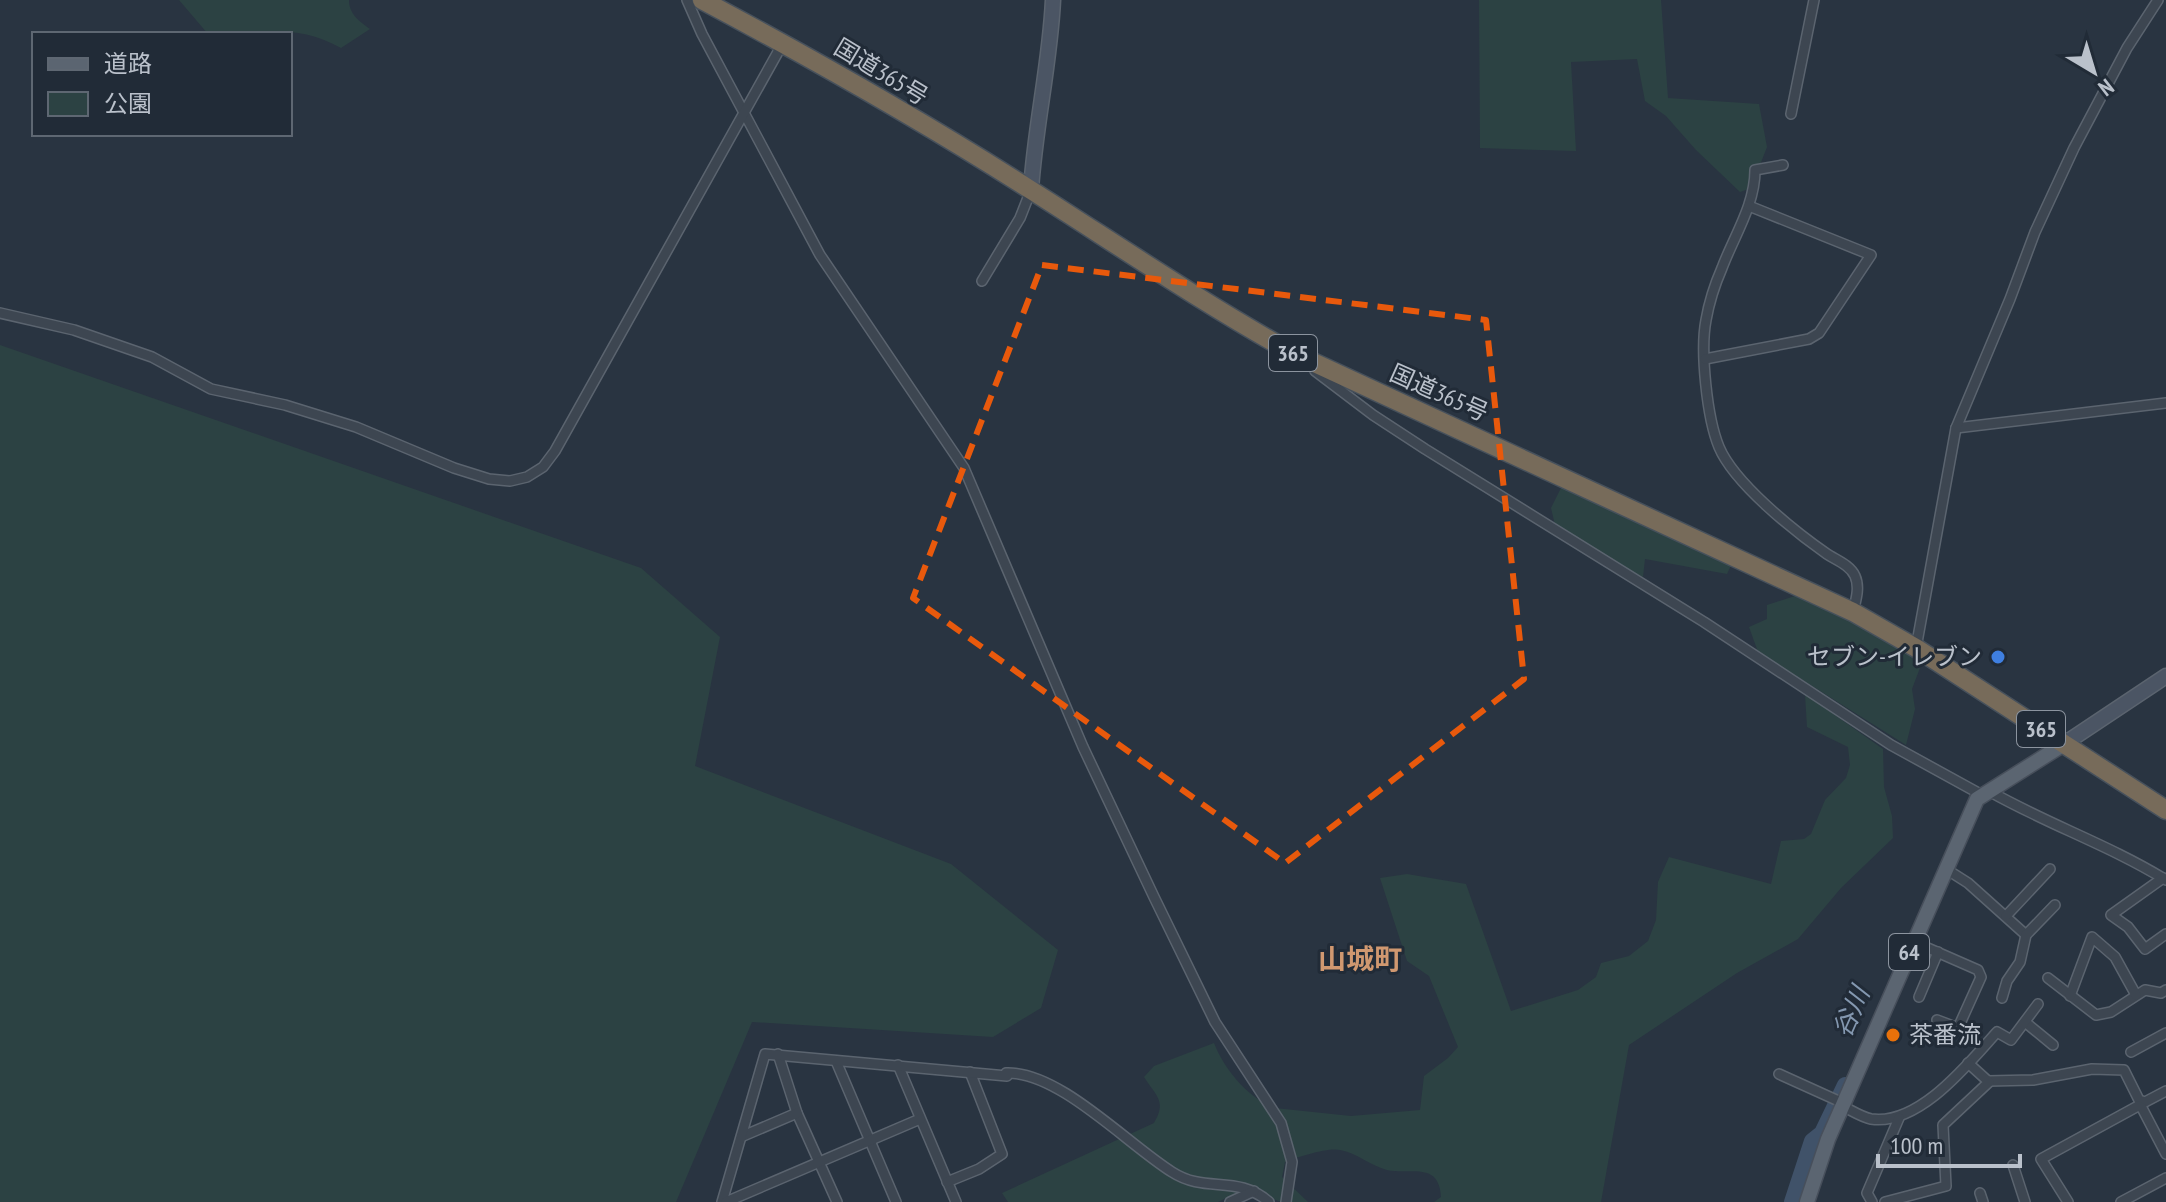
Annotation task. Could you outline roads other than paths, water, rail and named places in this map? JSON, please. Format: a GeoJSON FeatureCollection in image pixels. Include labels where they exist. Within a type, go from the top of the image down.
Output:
{"type":"FeatureCollection","features":[{"type":"Feature","properties":{"kind":"highway","name":"国道365号"},"geometry":{"type":"LineString","coordinates":[[702,0],[837,73],[1031,190],[1237,322],[1291,352],[1853,612],[1916,648],[2166,810]]}},
{"type":"Feature","properties":{"kind":"main road","name":"64"},"geometry":{"type":"LineString","coordinates":[[1807,1202],[1840,1103],[1977,799],[2064,744]]}},
{"type":"Feature","properties":{"kind":"street"},"geometry":{"type":"LineString","coordinates":[[687,0],[702,34],[820,255],[964,468],[1083,747],[1161,911],[1223,1036],[1281,1123],[1292,1162],[1286,1202]]}},
{"type":"Feature","properties":{"kind":"street"},"geometry":{"type":"LineString","coordinates":[[982,281],[1020,218],[1031,190],[1053,0]]}},
{"type":"Feature","properties":{"kind":"street"},"geometry":{"type":"LineString","coordinates":[[1791,114],[1814,0]]}},
{"type":"Feature","properties":{"kind":"street"},"geometry":{"type":"LineString","coordinates":[[1916,648],[1956,428],[2035,232],[2074,148],[2127,48],[2158,0]]}},
{"type":"Feature","properties":{"kind":"street"},"geometry":{"type":"LineString","coordinates":[[0,313],[74,330],[152,357],[211,389],[285,405],[356,427],[454,468],[489,479],[510,481],[527,477],[543,467],[555,451],[783,43]]}},
{"type":"Feature","properties":{"kind":"street"},"geometry":{"type":"LineString","coordinates":[[1783,165],[1755,170],[1755,188],[1721,270],[1706,319],[1709,416],[1719,447],[1730,468],[1745,485],[1826,553],[1851,569],[1858,590],[1853,612]]}},
{"type":"Feature","properties":{"kind":"street"},"geometry":{"type":"LineString","coordinates":[[1705,359],[1809,339],[1819,333],[1871,255],[1749,206]]}},
{"type":"Feature","properties":{"kind":"street"},"geometry":{"type":"LineString","coordinates":[[1291,352],[1373,415],[1704,622],[1891,745],[1986,793],[2132,859],[2164,879],[2111,915],[2128,927],[2145,949],[2166,934]]}},
{"type":"Feature","properties":{"kind":"street"},"geometry":{"type":"LineString","coordinates":[[1956,428],[2166,403]]}},
{"type":"Feature","properties":{"kind":"street"},"geometry":{"type":"LineString","coordinates":[[2064,744],[2166,676]]}},
{"type":"Feature","properties":{"kind":"street"},"geometry":{"type":"LineString","coordinates":[[1946,869],[1968,883],[2026,935]]}},
{"type":"Feature","properties":{"kind":"street"},"geometry":{"type":"LineString","coordinates":[[2006,916],[2050,869]]}},
{"type":"Feature","properties":{"kind":"street"},"geometry":{"type":"LineString","coordinates":[[2002,998],[2007,981],[2020,962],[2026,935],[2055,905]]}},
{"type":"Feature","properties":{"kind":"street"},"geometry":{"type":"LineString","coordinates":[[2070,996],[2092,937],[2115,957],[2136,995]]}},
{"type":"Feature","properties":{"kind":"street"},"geometry":{"type":"LineString","coordinates":[[1914,942],[1978,970],[1981,977],[1958,1028],[1937,1020]]}},
{"type":"Feature","properties":{"kind":"street"},"geometry":{"type":"LineString","coordinates":[[1919,997],[1938,952]]}},
{"type":"Feature","properties":{"kind":"street"},"geometry":{"type":"LineString","coordinates":[[2048,978],[2096,1015],[2111,1012],[2145,990],[2164,995]]}},
{"type":"Feature","properties":{"kind":"street"},"geometry":{"type":"LineString","coordinates":[[1872,1202],[1867,1193],[1899,1118],[1944,1086],[1997,1032],[2011,1040],[2038,1004]]}},
{"type":"Feature","properties":{"kind":"street"},"geometry":{"type":"LineString","coordinates":[[2025,1022],[2053,1045]]}},
{"type":"Feature","properties":{"kind":"street"},"geometry":{"type":"LineString","coordinates":[[2131,1052],[2166,1033]]}},
{"type":"Feature","properties":{"kind":"street"},"geometry":{"type":"LineString","coordinates":[[724,1202],[765,1054],[1007,1076],[1006,1073],[1016,1072],[1077,1099],[1139,1151],[1183,1179],[1203,1184],[1246,1187],[1269,1202]]}},
{"type":"Feature","properties":{"kind":"street"},"geometry":{"type":"LineString","coordinates":[[778,1054],[797,1113],[837,1202]]}},
{"type":"Feature","properties":{"kind":"street"},"geometry":{"type":"LineString","coordinates":[[836,1061],[896,1202]]}},
{"type":"Feature","properties":{"kind":"street"},"geometry":{"type":"LineString","coordinates":[[1968,1063],[1988,1081]]}},
{"type":"Feature","properties":{"kind":"street"},"geometry":{"type":"LineString","coordinates":[[898,1065],[956,1202]]}},
{"type":"Feature","properties":{"kind":"street"},"geometry":{"type":"LineString","coordinates":[[1885,1202],[1946,1186],[1943,1125],[1988,1081],[2033,1080],[2092,1069],[2124,1070],[2166,1154]]}},
{"type":"Feature","properties":{"kind":"street"},"geometry":{"type":"LineString","coordinates":[[947,1182],[979,1169],[1002,1154],[970,1072]]}},
{"type":"Feature","properties":{"kind":"street"},"geometry":{"type":"LineString","coordinates":[[1779,1074],[1870,1119],[1899,1118]]}},
{"type":"Feature","properties":{"kind":"street"},"geometry":{"type":"LineString","coordinates":[[2068,1202],[2041,1159],[2166,1091]]}},
{"type":"Feature","properties":{"kind":"street"},"geometry":{"type":"LineString","coordinates":[[743,1136],[797,1113]]}},
{"type":"Feature","properties":{"kind":"street"},"geometry":{"type":"LineString","coordinates":[[724,1202],[920,1119]]}},
{"type":"Feature","properties":{"kind":"street"},"geometry":{"type":"LineString","coordinates":[[2013,1165],[2025,1202]]}},
{"type":"Feature","properties":{"kind":"street"},"geometry":{"type":"LineString","coordinates":[[2121,1202],[2166,1178]]}},
{"type":"Feature","properties":{"kind":"street"},"geometry":{"type":"LineString","coordinates":[[1230,1202],[1254,1191]]}},
{"type":"Feature","properties":{"kind":"waterway","name":"谷川"},"geometry":{"type":"LineString","coordinates":[[1792,1202],[1812,1141],[1822,1133],[1845,1085]]}},
{"type":"Feature","properties":{"kind":"place","name":"セブン-イレブン"},"geometry":{"type":"Point","coordinates":[1998,657]}},
{"type":"Feature","properties":{"kind":"place","name":"茶番流"},"geometry":{"type":"Point","coordinates":[1893,1035]}},
{"type":"Feature","properties":{"kind":"district","name":"山城町"},"geometry":{"type":"Point","coordinates":[1360,959]}}]}
